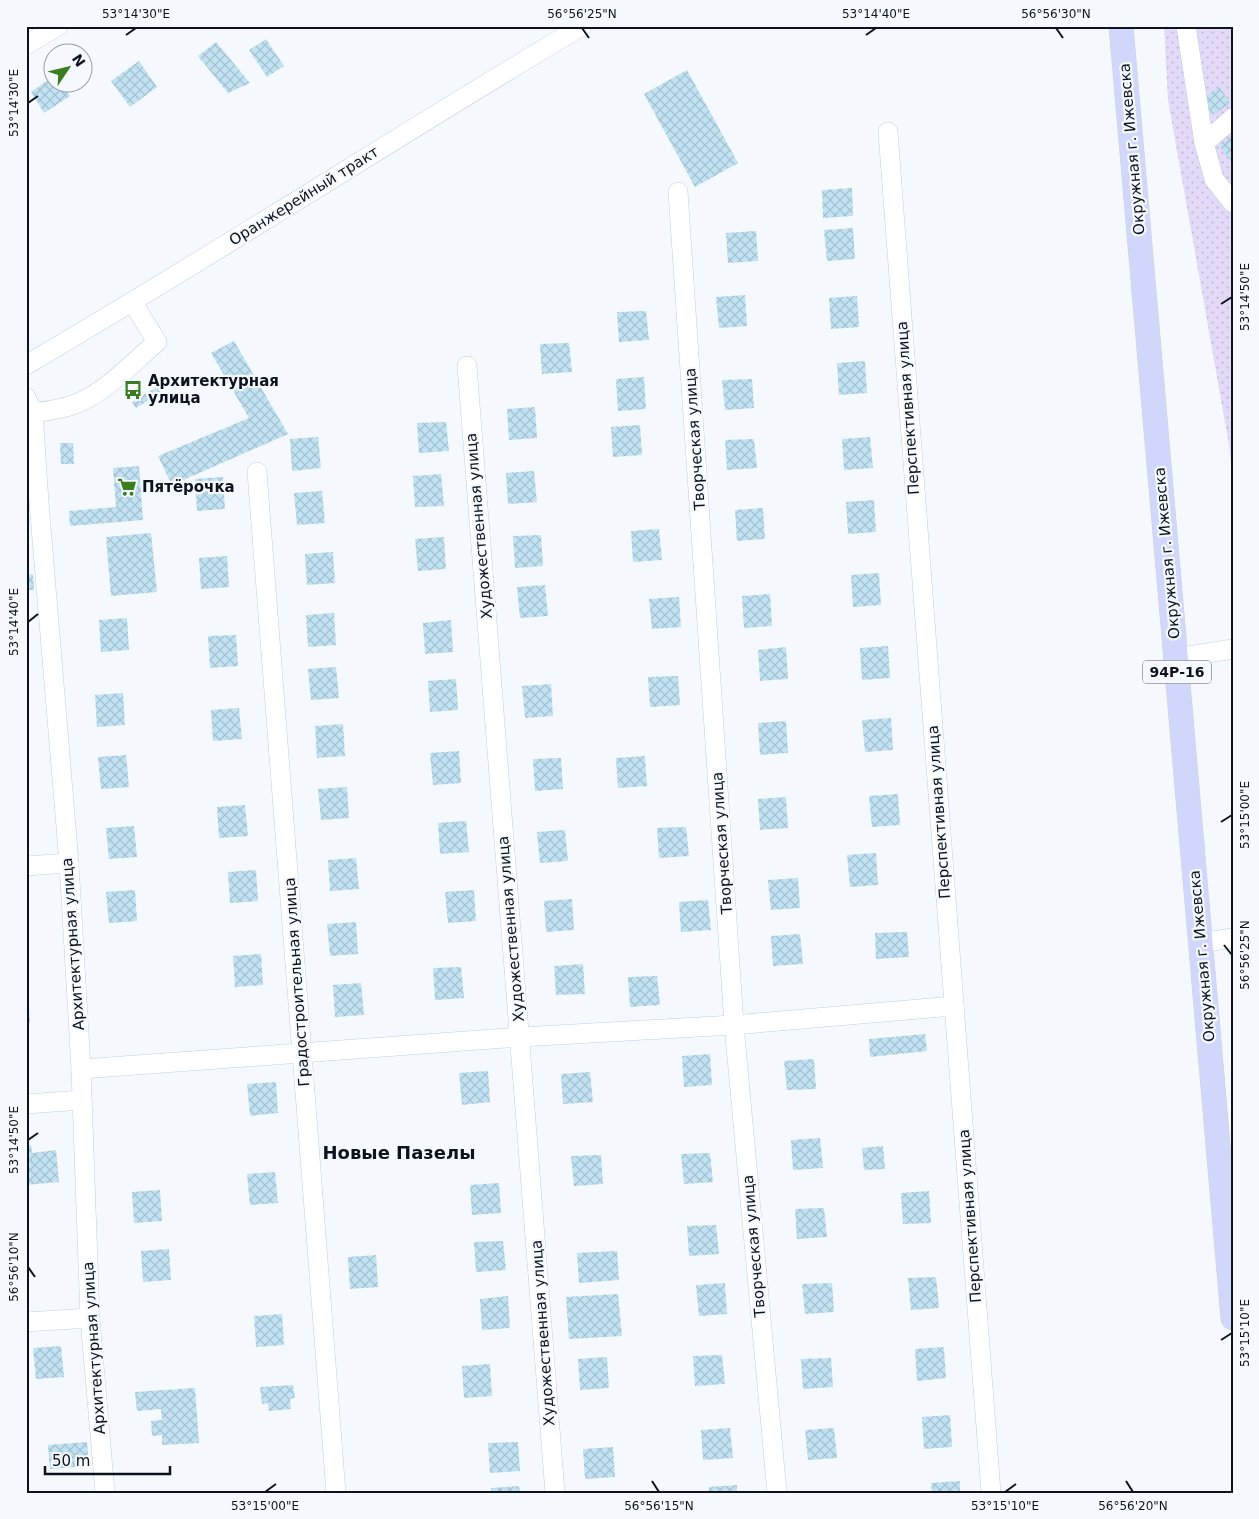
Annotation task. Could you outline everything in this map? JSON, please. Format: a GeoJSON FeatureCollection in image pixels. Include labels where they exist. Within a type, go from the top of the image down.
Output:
{"type":"FeatureCollection","features":[{"type":"Feature","properties":{"kind":"main road","name":"Окружная г. Ижевска"},"geometry":{"type":"LineString","coordinates":[[1121,26],[1233,1318]]}},
{"type":"Feature","properties":{"kind":"street"},"geometry":{"type":"LineString","coordinates":[[26,45],[58,26]]}},
{"type":"Feature","properties":{"kind":"street","name":"Оранжерейный тракт"},"geometry":{"type":"LineString","coordinates":[[26,365],[133,303],[474,90],[582,26]]}},
{"type":"Feature","properties":{"kind":"street"},"geometry":{"type":"LineString","coordinates":[[1186,26],[1204,144],[1214,178],[1233,203]]}},
{"type":"Feature","properties":{"kind":"street"},"geometry":{"type":"LineString","coordinates":[[1204,144],[1233,118]]}},
{"type":"Feature","properties":{"kind":"street","name":"Перспективная улица"},"geometry":{"type":"LineString","coordinates":[[888,132],[991,1493]]}},
{"type":"Feature","properties":{"kind":"street","name":"Творческая улица"},"geometry":{"type":"LineString","coordinates":[[678,192],[734,1025],[777,1493]]}},
{"type":"Feature","properties":{"kind":"street"},"geometry":{"type":"LineString","coordinates":[[30,405],[56,410],[77,404],[97,393],[157,342],[133,303]]}},
{"type":"Feature","properties":{"kind":"street","name":"Художественная улица"},"geometry":{"type":"LineString","coordinates":[[467,366],[555,1493]]}},
{"type":"Feature","properties":{"kind":"street","name":"Архитектурная улица"},"geometry":{"type":"LineString","coordinates":[[30,405],[68,863],[81,1069],[90,1318],[105,1493]]}},
{"type":"Feature","properties":{"kind":"street","name":"Градостроительная улица"},"geometry":{"type":"LineString","coordinates":[[257,472],[336,1493]]}},
{"type":"Feature","properties":{"kind":"street"},"geometry":{"type":"LineString","coordinates":[[1176,658],[1233,649]]}},
{"type":"Feature","properties":{"kind":"street"},"geometry":{"type":"LineString","coordinates":[[26,866],[68,863]]}},
{"type":"Feature","properties":{"kind":"street"},"geometry":{"type":"LineString","coordinates":[[1200,943],[1233,938]]}},
{"type":"Feature","properties":{"kind":"street"},"geometry":{"type":"LineString","coordinates":[[81,1069],[520,1037],[734,1025],[954,1006]]}},
{"type":"Feature","properties":{"kind":"street"},"geometry":{"type":"LineString","coordinates":[[26,1104],[82,1100]]}},
{"type":"Feature","properties":{"kind":"street"},"geometry":{"type":"LineString","coordinates":[[26,1322],[90,1318]]}},
{"type":"Feature","properties":{"kind":"shaded area"},"geometry":{"type":"Polygon","coordinates":[[[1164,26],[1233,26],[1233,483],[1229,445],[1168,100],[1164,26]]]}},
{"type":"Feature","properties":{"kind":"building"},"geometry":{"type":"Polygon","coordinates":[[[266,39],[284,66],[267,77],[249,50],[266,39]]]}},
{"type":"Feature","properties":{"kind":"building"},"geometry":{"type":"Polygon","coordinates":[[[216,42],[250,83],[228,93],[198,56],[216,42]]]}},
{"type":"Feature","properties":{"kind":"building"},"geometry":{"type":"Polygon","coordinates":[[[139,61],[157,87],[130,107],[111,81],[139,61]]]}},
{"type":"Feature","properties":{"kind":"building"},"geometry":{"type":"Polygon","coordinates":[[[687,70],[738,163],[695,187],[644,94],[687,70]]]}},
{"type":"Feature","properties":{"kind":"building"},"geometry":{"type":"Polygon","coordinates":[[[42,84],[42,92],[67,92],[70,96],[44,113],[31,92],[42,84]]]}},
{"type":"Feature","properties":{"kind":"building"},"geometry":{"type":"Polygon","coordinates":[[[1219,87],[1230,103],[1213,115],[1202,100],[1219,87]]]}},
{"type":"Feature","properties":{"kind":"building"},"geometry":{"type":"Polygon","coordinates":[[[1233,135],[1233,161],[1232,162],[1219,146],[1233,135]]]}},
{"type":"Feature","properties":{"kind":"building"},"geometry":{"type":"Polygon","coordinates":[[[852,188],[853,216],[823,218],[822,190],[852,188]]]}},
{"type":"Feature","properties":{"kind":"building"},"geometry":{"type":"Polygon","coordinates":[[[853,228],[855,259],[827,261],[824,230],[853,228]]]}},
{"type":"Feature","properties":{"kind":"building"},"geometry":{"type":"Polygon","coordinates":[[[756,231],[758,261],[728,263],[726,233],[756,231]]]}},
{"type":"Feature","properties":{"kind":"building"},"geometry":{"type":"Polygon","coordinates":[[[745,295],[747,326],[719,328],[716,297],[745,295]]]}},
{"type":"Feature","properties":{"kind":"building"},"geometry":{"type":"Polygon","coordinates":[[[857,296],[859,327],[831,329],[829,298],[857,296]]]}},
{"type":"Feature","properties":{"kind":"building"},"geometry":{"type":"Polygon","coordinates":[[[646,311],[649,340],[619,342],[617,312],[646,311]]]}},
{"type":"Feature","properties":{"kind":"building"},"geometry":{"type":"Polygon","coordinates":[[[234,341],[288,434],[172,485],[158,456],[249,418],[211,353],[234,341]]]}},
{"type":"Feature","properties":{"kind":"building"},"geometry":{"type":"Polygon","coordinates":[[[569,343],[572,372],[542,374],[540,344],[569,343]]]}},
{"type":"Feature","properties":{"kind":"building"},"geometry":{"type":"Polygon","coordinates":[[[865,361],[867,393],[839,395],[837,363],[865,361]]]}},
{"type":"Feature","properties":{"kind":"building"},"geometry":{"type":"Polygon","coordinates":[[[644,377],[646,409],[618,411],[616,379],[644,377]]]}},
{"type":"Feature","properties":{"kind":"building"},"geometry":{"type":"Polygon","coordinates":[[[752,379],[754,408],[725,410],[722,380],[752,379]]]}},
{"type":"Feature","properties":{"kind":"building"},"geometry":{"type":"Polygon","coordinates":[[[157,387],[161,393],[136,408],[132,402],[157,387]]]}},
{"type":"Feature","properties":{"kind":"building"},"geometry":{"type":"Polygon","coordinates":[[[535,407],[537,438],[509,440],[507,409],[535,407]]]}},
{"type":"Feature","properties":{"kind":"building"},"geometry":{"type":"Polygon","coordinates":[[[446,422],[449,451],[419,453],[417,423],[446,422]]]}},
{"type":"Feature","properties":{"kind":"building"},"geometry":{"type":"Polygon","coordinates":[[[640,425],[642,455],[613,457],[611,427],[640,425]]]}},
{"type":"Feature","properties":{"kind":"building"},"geometry":{"type":"Polygon","coordinates":[[[318,437],[321,468],[292,471],[290,439],[318,437]]]}},
{"type":"Feature","properties":{"kind":"building"},"geometry":{"type":"Polygon","coordinates":[[[870,437],[873,468],[844,470],[842,439],[870,437]]]}},
{"type":"Feature","properties":{"kind":"building"},"geometry":{"type":"Polygon","coordinates":[[[754,439],[757,468],[727,470],[725,440],[754,439]]]}},
{"type":"Feature","properties":{"kind":"building"},"geometry":{"type":"Polygon","coordinates":[[[60,443],[73,443],[74,464],[61,464],[60,443]]]}},
{"type":"Feature","properties":{"kind":"building","name":"Пятёрочка"},"geometry":{"type":"Polygon","coordinates":[[[139,466],[143,520],[70,526],[69,511],[116,507],[113,468],[139,466]]]}},
{"type":"Feature","properties":{"kind":"building"},"geometry":{"type":"Polygon","coordinates":[[[534,471],[537,502],[508,504],[506,473],[534,471]]]}},
{"type":"Feature","properties":{"kind":"building"},"geometry":{"type":"Polygon","coordinates":[[[441,474],[444,506],[415,507],[413,476],[441,474]]]}},
{"type":"Feature","properties":{"kind":"building"},"geometry":{"type":"Polygon","coordinates":[[[223,477],[225,509],[197,511],[195,479],[223,477]]]}},
{"type":"Feature","properties":{"kind":"building"},"geometry":{"type":"Polygon","coordinates":[[[322,491],[325,523],[297,525],[294,493],[322,491]]]}},
{"type":"Feature","properties":{"kind":"building"},"geometry":{"type":"Polygon","coordinates":[[[874,500],[876,532],[848,534],[846,502],[874,500]]]}},
{"type":"Feature","properties":{"kind":"building"},"geometry":{"type":"Polygon","coordinates":[[[763,508],[765,539],[737,541],[735,510],[763,508]]]}},
{"type":"Feature","properties":{"kind":"building"},"geometry":{"type":"Polygon","coordinates":[[[659,529],[662,560],[633,562],[631,531],[659,529]]]}},
{"type":"Feature","properties":{"kind":"building"},"geometry":{"type":"Polygon","coordinates":[[[151,533],[157,592],[111,596],[106,537],[151,533]]]}},
{"type":"Feature","properties":{"kind":"building"},"geometry":{"type":"Polygon","coordinates":[[[541,535],[543,566],[515,568],[513,536],[541,535]]]}},
{"type":"Feature","properties":{"kind":"building"},"geometry":{"type":"Polygon","coordinates":[[[444,537],[446,569],[418,571],[415,539],[444,537]]]}},
{"type":"Feature","properties":{"kind":"building"},"geometry":{"type":"Polygon","coordinates":[[[333,552],[335,583],[307,585],[305,554],[333,552]]]}},
{"type":"Feature","properties":{"kind":"building"},"geometry":{"type":"Polygon","coordinates":[[[227,556],[229,587],[201,589],[199,558],[227,556]]]}},
{"type":"Feature","properties":{"kind":"building"},"geometry":{"type":"Polygon","coordinates":[[[879,573],[881,605],[853,607],[851,575],[879,573]]]}},
{"type":"Feature","properties":{"kind":"building"},"geometry":{"type":"Polygon","coordinates":[[[33,574],[34,590],[26,590],[26,575],[33,574]]]}},
{"type":"Feature","properties":{"kind":"building"},"geometry":{"type":"Polygon","coordinates":[[[545,585],[548,616],[520,618],[517,587],[545,585]]]}},
{"type":"Feature","properties":{"kind":"building"},"geometry":{"type":"Polygon","coordinates":[[[770,594],[772,626],[744,628],[742,596],[770,594]]]}},
{"type":"Feature","properties":{"kind":"building"},"geometry":{"type":"Polygon","coordinates":[[[679,597],[681,627],[652,629],[649,599],[679,597]]]}},
{"type":"Feature","properties":{"kind":"building"},"geometry":{"type":"Polygon","coordinates":[[[334,613],[336,645],[308,647],[306,615],[334,613]]]}},
{"type":"Feature","properties":{"kind":"building"},"geometry":{"type":"Polygon","coordinates":[[[127,618],[129,650],[101,652],[99,620],[127,618]]]}},
{"type":"Feature","properties":{"kind":"building"},"geometry":{"type":"Polygon","coordinates":[[[451,620],[453,652],[425,654],[423,623],[451,620]]]}},
{"type":"Feature","properties":{"kind":"building"},"geometry":{"type":"Polygon","coordinates":[[[236,635],[238,666],[210,668],[208,636],[236,635]]]}},
{"type":"Feature","properties":{"kind":"building"},"geometry":{"type":"Polygon","coordinates":[[[888,646],[890,678],[862,680],[860,648],[888,646]]]}},
{"type":"Feature","properties":{"kind":"building"},"geometry":{"type":"Polygon","coordinates":[[[786,647],[788,679],[760,681],[758,650],[786,647]]]}},
{"type":"Feature","properties":{"kind":"building"},"geometry":{"type":"Polygon","coordinates":[[[336,667],[339,698],[311,700],[308,669],[336,667]]]}},
{"type":"Feature","properties":{"kind":"building"},"geometry":{"type":"Polygon","coordinates":[[[678,676],[680,705],[650,707],[648,677],[678,676]]]}},
{"type":"Feature","properties":{"kind":"building"},"geometry":{"type":"Polygon","coordinates":[[[456,679],[458,710],[430,712],[428,681],[456,679]]]}},
{"type":"Feature","properties":{"kind":"building"},"geometry":{"type":"Polygon","coordinates":[[[551,684],[553,716],[525,718],[522,686],[551,684]]]}},
{"type":"Feature","properties":{"kind":"building"},"geometry":{"type":"Polygon","coordinates":[[[123,693],[125,725],[97,727],[95,695],[123,693]]]}},
{"type":"Feature","properties":{"kind":"building"},"geometry":{"type":"Polygon","coordinates":[[[239,708],[242,739],[213,741],[211,710],[239,708]]]}},
{"type":"Feature","properties":{"kind":"building"},"geometry":{"type":"Polygon","coordinates":[[[891,718],[893,750],[865,752],[862,720],[891,718]]]}},
{"type":"Feature","properties":{"kind":"building"},"geometry":{"type":"Polygon","coordinates":[[[786,721],[788,753],[760,755],[758,723],[786,721]]]}},
{"type":"Feature","properties":{"kind":"building"},"geometry":{"type":"Polygon","coordinates":[[[343,724],[345,756],[317,758],[315,726],[343,724]]]}},
{"type":"Feature","properties":{"kind":"building"},"geometry":{"type":"Polygon","coordinates":[[[459,751],[461,783],[433,785],[430,753],[459,751]]]}},
{"type":"Feature","properties":{"kind":"building"},"geometry":{"type":"Polygon","coordinates":[[[126,755],[129,787],[101,789],[98,757],[126,755]]]}},
{"type":"Feature","properties":{"kind":"building"},"geometry":{"type":"Polygon","coordinates":[[[645,756],[647,786],[618,788],[616,758],[645,756]]]}},
{"type":"Feature","properties":{"kind":"building"},"geometry":{"type":"Polygon","coordinates":[[[561,758],[563,789],[535,791],[533,759],[561,758]]]}},
{"type":"Feature","properties":{"kind":"building"},"geometry":{"type":"Polygon","coordinates":[[[347,787],[349,818],[321,820],[318,789],[347,787]]]}},
{"type":"Feature","properties":{"kind":"building"},"geometry":{"type":"Polygon","coordinates":[[[898,794],[900,825],[872,827],[869,796],[898,794]]]}},
{"type":"Feature","properties":{"kind":"building"},"geometry":{"type":"Polygon","coordinates":[[[786,797],[788,828],[760,830],[758,799],[786,797]]]}},
{"type":"Feature","properties":{"kind":"building"},"geometry":{"type":"Polygon","coordinates":[[[245,805],[248,836],[219,838],[217,807],[245,805]]]}},
{"type":"Feature","properties":{"kind":"building"},"geometry":{"type":"Polygon","coordinates":[[[466,821],[469,852],[440,854],[438,823],[466,821]]]}},
{"type":"Feature","properties":{"kind":"building"},"geometry":{"type":"Polygon","coordinates":[[[134,826],[137,857],[109,859],[106,828],[134,826]]]}},
{"type":"Feature","properties":{"kind":"building"},"geometry":{"type":"Polygon","coordinates":[[[686,827],[689,856],[659,858],[657,828],[686,827]]]}},
{"type":"Feature","properties":{"kind":"building"},"geometry":{"type":"Polygon","coordinates":[[[565,830],[568,861],[540,863],[537,832],[565,830]]]}},
{"type":"Feature","properties":{"kind":"building"},"geometry":{"type":"Polygon","coordinates":[[[876,853],[878,885],[850,887],[847,855],[876,853]]]}},
{"type":"Feature","properties":{"kind":"building"},"geometry":{"type":"Polygon","coordinates":[[[356,858],[359,889],[330,891],[328,860],[356,858]]]}},
{"type":"Feature","properties":{"kind":"building"},"geometry":{"type":"Polygon","coordinates":[[[256,870],[258,901],[230,903],[228,872],[256,870]]]}},
{"type":"Feature","properties":{"kind":"building"},"geometry":{"type":"Polygon","coordinates":[[[798,878],[800,908],[771,910],[768,880],[798,878]]]}},
{"type":"Feature","properties":{"kind":"building"},"geometry":{"type":"Polygon","coordinates":[[[135,890],[137,921],[109,923],[106,892],[135,890]]]}},
{"type":"Feature","properties":{"kind":"building"},"geometry":{"type":"Polygon","coordinates":[[[474,890],[476,921],[448,923],[445,892],[474,890]]]}},
{"type":"Feature","properties":{"kind":"building"},"geometry":{"type":"Polygon","coordinates":[[[572,899],[574,930],[546,932],[544,901],[572,899]]]}},
{"type":"Feature","properties":{"kind":"building"},"geometry":{"type":"Polygon","coordinates":[[[708,900],[711,930],[681,932],[679,902],[708,900]]]}},
{"type":"Feature","properties":{"kind":"building"},"geometry":{"type":"Polygon","coordinates":[[[356,922],[358,954],[330,956],[327,924],[356,922]]]}},
{"type":"Feature","properties":{"kind":"building"},"geometry":{"type":"Polygon","coordinates":[[[907,932],[909,957],[876,959],[875,933],[907,932]]]}},
{"type":"Feature","properties":{"kind":"building"},"geometry":{"type":"Polygon","coordinates":[[[800,934],[803,964],[773,966],[771,936],[800,934]]]}},
{"type":"Feature","properties":{"kind":"building"},"geometry":{"type":"Polygon","coordinates":[[[261,954],[263,985],[235,987],[233,956],[261,954]]]}},
{"type":"Feature","properties":{"kind":"building"},"geometry":{"type":"Polygon","coordinates":[[[583,964],[585,994],[556,995],[554,966],[583,964]]]}},
{"type":"Feature","properties":{"kind":"building"},"geometry":{"type":"Polygon","coordinates":[[[461,967],[464,998],[435,1000],[433,968],[461,967]]]}},
{"type":"Feature","properties":{"kind":"building"},"geometry":{"type":"Polygon","coordinates":[[[657,976],[660,1005],[630,1007],[628,977],[657,976]]]}},
{"type":"Feature","properties":{"kind":"building"},"geometry":{"type":"Polygon","coordinates":[[[361,983],[364,1015],[335,1017],[333,985],[361,983]]]}},
{"type":"Feature","properties":{"kind":"building"},"geometry":{"type":"Polygon","coordinates":[[[26,990],[28,990],[30,1023],[26,1023],[26,990]]]}},
{"type":"Feature","properties":{"kind":"building"},"geometry":{"type":"Polygon","coordinates":[[[925,1034],[927,1051],[870,1057],[869,1039],[925,1034]]]}},
{"type":"Feature","properties":{"kind":"building"},"geometry":{"type":"Polygon","coordinates":[[[710,1054],[712,1085],[684,1087],[682,1056],[710,1054]]]}},
{"type":"Feature","properties":{"kind":"building"},"geometry":{"type":"Polygon","coordinates":[[[814,1059],[816,1089],[787,1090],[784,1061],[814,1059]]]}},
{"type":"Feature","properties":{"kind":"building"},"geometry":{"type":"Polygon","coordinates":[[[488,1071],[490,1102],[462,1105],[459,1073],[488,1071]]]}},
{"type":"Feature","properties":{"kind":"building"},"geometry":{"type":"Polygon","coordinates":[[[590,1072],[593,1102],[563,1104],[561,1074],[590,1072]]]}},
{"type":"Feature","properties":{"kind":"building"},"geometry":{"type":"Polygon","coordinates":[[[276,1082],[278,1113],[250,1116],[247,1084],[276,1082]]]}},
{"type":"Feature","properties":{"kind":"building"},"geometry":{"type":"Polygon","coordinates":[[[820,1138],[823,1168],[793,1170],[791,1140],[820,1138]]]}},
{"type":"Feature","properties":{"kind":"building"},"geometry":{"type":"Polygon","coordinates":[[[26,1145],[31,1145],[32,1153],[56,1150],[59,1182],[26,1185],[26,1145]]]}},
{"type":"Feature","properties":{"kind":"building"},"geometry":{"type":"Polygon","coordinates":[[[883,1146],[885,1169],[864,1170],[862,1148],[883,1146]]]}},
{"type":"Feature","properties":{"kind":"building"},"geometry":{"type":"Polygon","coordinates":[[[710,1153],[713,1182],[684,1184],[681,1154],[710,1153]]]}},
{"type":"Feature","properties":{"kind":"building"},"geometry":{"type":"Polygon","coordinates":[[[601,1155],[603,1184],[574,1186],[571,1156],[601,1155]]]}},
{"type":"Feature","properties":{"kind":"building"},"geometry":{"type":"Polygon","coordinates":[[[275,1172],[278,1203],[250,1205],[247,1174],[275,1172]]]}},
{"type":"Feature","properties":{"kind":"building"},"geometry":{"type":"Polygon","coordinates":[[[499,1183],[501,1213],[472,1215],[470,1185],[499,1183]]]}},
{"type":"Feature","properties":{"kind":"building"},"geometry":{"type":"Polygon","coordinates":[[[160,1190],[162,1221],[134,1223],[132,1192],[160,1190]]]}},
{"type":"Feature","properties":{"kind":"building"},"geometry":{"type":"Polygon","coordinates":[[[929,1191],[931,1223],[903,1224],[901,1193],[929,1191]]]}},
{"type":"Feature","properties":{"kind":"building"},"geometry":{"type":"Polygon","coordinates":[[[824,1208],[827,1237],[797,1239],[795,1209],[824,1208]]]}},
{"type":"Feature","properties":{"kind":"building"},"geometry":{"type":"Polygon","coordinates":[[[716,1225],[719,1254],[689,1256],[687,1226],[716,1225]]]}},
{"type":"Feature","properties":{"kind":"building"},"geometry":{"type":"Polygon","coordinates":[[[503,1241],[506,1270],[476,1272],[474,1242],[503,1241]]]}},
{"type":"Feature","properties":{"kind":"building"},"geometry":{"type":"Polygon","coordinates":[[[169,1249],[171,1280],[143,1282],[141,1251],[169,1249]]]}},
{"type":"Feature","properties":{"kind":"building"},"geometry":{"type":"Polygon","coordinates":[[[617,1251],[619,1280],[579,1283],[577,1253],[617,1251]]]}},
{"type":"Feature","properties":{"kind":"building"},"geometry":{"type":"Polygon","coordinates":[[[376,1255],[378,1287],[350,1289],[348,1257],[376,1255]]]}},
{"type":"Feature","properties":{"kind":"building"},"geometry":{"type":"Polygon","coordinates":[[[936,1277],[939,1308],[911,1310],[908,1278],[936,1277]]]}},
{"type":"Feature","properties":{"kind":"building"},"geometry":{"type":"Polygon","coordinates":[[[725,1283],[727,1314],[699,1316],[696,1285],[725,1283]]]}},
{"type":"Feature","properties":{"kind":"building"},"geometry":{"type":"Polygon","coordinates":[[[832,1283],[834,1312],[805,1314],[802,1284],[832,1283]]]}},
{"type":"Feature","properties":{"kind":"building"},"geometry":{"type":"Polygon","coordinates":[[[618,1294],[622,1336],[569,1339],[566,1297],[618,1294]]]}},
{"type":"Feature","properties":{"kind":"building"},"geometry":{"type":"Polygon","coordinates":[[[508,1296],[510,1328],[482,1330],[480,1299],[508,1296]]]}},
{"type":"Feature","properties":{"kind":"building"},"geometry":{"type":"Polygon","coordinates":[[[282,1314],[284,1345],[256,1347],[254,1316],[282,1314]]]}},
{"type":"Feature","properties":{"kind":"building"},"geometry":{"type":"Polygon","coordinates":[[[61,1346],[64,1377],[36,1379],[33,1348],[61,1346]]]}},
{"type":"Feature","properties":{"kind":"building"},"geometry":{"type":"Polygon","coordinates":[[[944,1347],[946,1378],[917,1381],[915,1349],[944,1347]]]}},
{"type":"Feature","properties":{"kind":"building"},"geometry":{"type":"Polygon","coordinates":[[[722,1355],[725,1384],[695,1386],[693,1356],[722,1355]]]}},
{"type":"Feature","properties":{"kind":"building"},"geometry":{"type":"Polygon","coordinates":[[[607,1357],[609,1388],[580,1390],[578,1359],[607,1357]]]}},
{"type":"Feature","properties":{"kind":"building"},"geometry":{"type":"Polygon","coordinates":[[[831,1358],[833,1387],[803,1389],[801,1359],[831,1358]]]}},
{"type":"Feature","properties":{"kind":"building"},"geometry":{"type":"Polygon","coordinates":[[[490,1364],[492,1396],[464,1398],[462,1366],[490,1364]]]}},
{"type":"Feature","properties":{"kind":"building"},"geometry":{"type":"Polygon","coordinates":[[[293,1385],[295,1398],[290,1399],[291,1409],[269,1411],[268,1403],[262,1404],[260,1387],[293,1385]]]}},
{"type":"Feature","properties":{"kind":"building"},"geometry":{"type":"Polygon","coordinates":[[[195,1388],[199,1443],[162,1445],[162,1435],[152,1436],[151,1421],[162,1420],[161,1409],[137,1411],[135,1392],[195,1388]]]}},
{"type":"Feature","properties":{"kind":"building"},"geometry":{"type":"Polygon","coordinates":[[[950,1415],[952,1447],[924,1449],[922,1417],[950,1415]]]}},
{"type":"Feature","properties":{"kind":"building"},"geometry":{"type":"Polygon","coordinates":[[[730,1428],[733,1458],[703,1460],[701,1430],[730,1428]]]}},
{"type":"Feature","properties":{"kind":"building"},"geometry":{"type":"Polygon","coordinates":[[[834,1428],[837,1458],[808,1460],[805,1430],[834,1428]]]}},
{"type":"Feature","properties":{"kind":"building"},"geometry":{"type":"Polygon","coordinates":[[[87,1442],[89,1466],[50,1469],[48,1445],[87,1442]]]}},
{"type":"Feature","properties":{"kind":"building"},"geometry":{"type":"Polygon","coordinates":[[[518,1442],[520,1471],[490,1473],[488,1443],[518,1442]]]}},
{"type":"Feature","properties":{"kind":"building"},"geometry":{"type":"Polygon","coordinates":[[[613,1447],[615,1477],[585,1479],[583,1449],[613,1447]]]}},
{"type":"Feature","properties":{"kind":"building"},"geometry":{"type":"Polygon","coordinates":[[[960,1481],[960,1493],[932,1493],[931,1483],[960,1481]]]}},
{"type":"Feature","properties":{"kind":"building"},"geometry":{"type":"Polygon","coordinates":[[[737,1485],[737,1493],[709,1493],[709,1487],[737,1485]]]}},
{"type":"Feature","properties":{"kind":"building"},"geometry":{"type":"Polygon","coordinates":[[[519,1486],[520,1493],[492,1493],[491,1488],[519,1486]]]}},
{"type":"Feature","properties":{"kind":"place","name":"Архитектурная улица"},"geometry":{"type":"Point","coordinates":[133,390]}},
{"type":"Feature","properties":{"kind":"place","name":"Пятёрочка"},"geometry":{"type":"Point","coordinates":[127,487]}},
{"type":"Feature","properties":{"kind":"district","name":"Новые Пазелы"},"geometry":{"type":"Point","coordinates":[399,1152]}}]}
